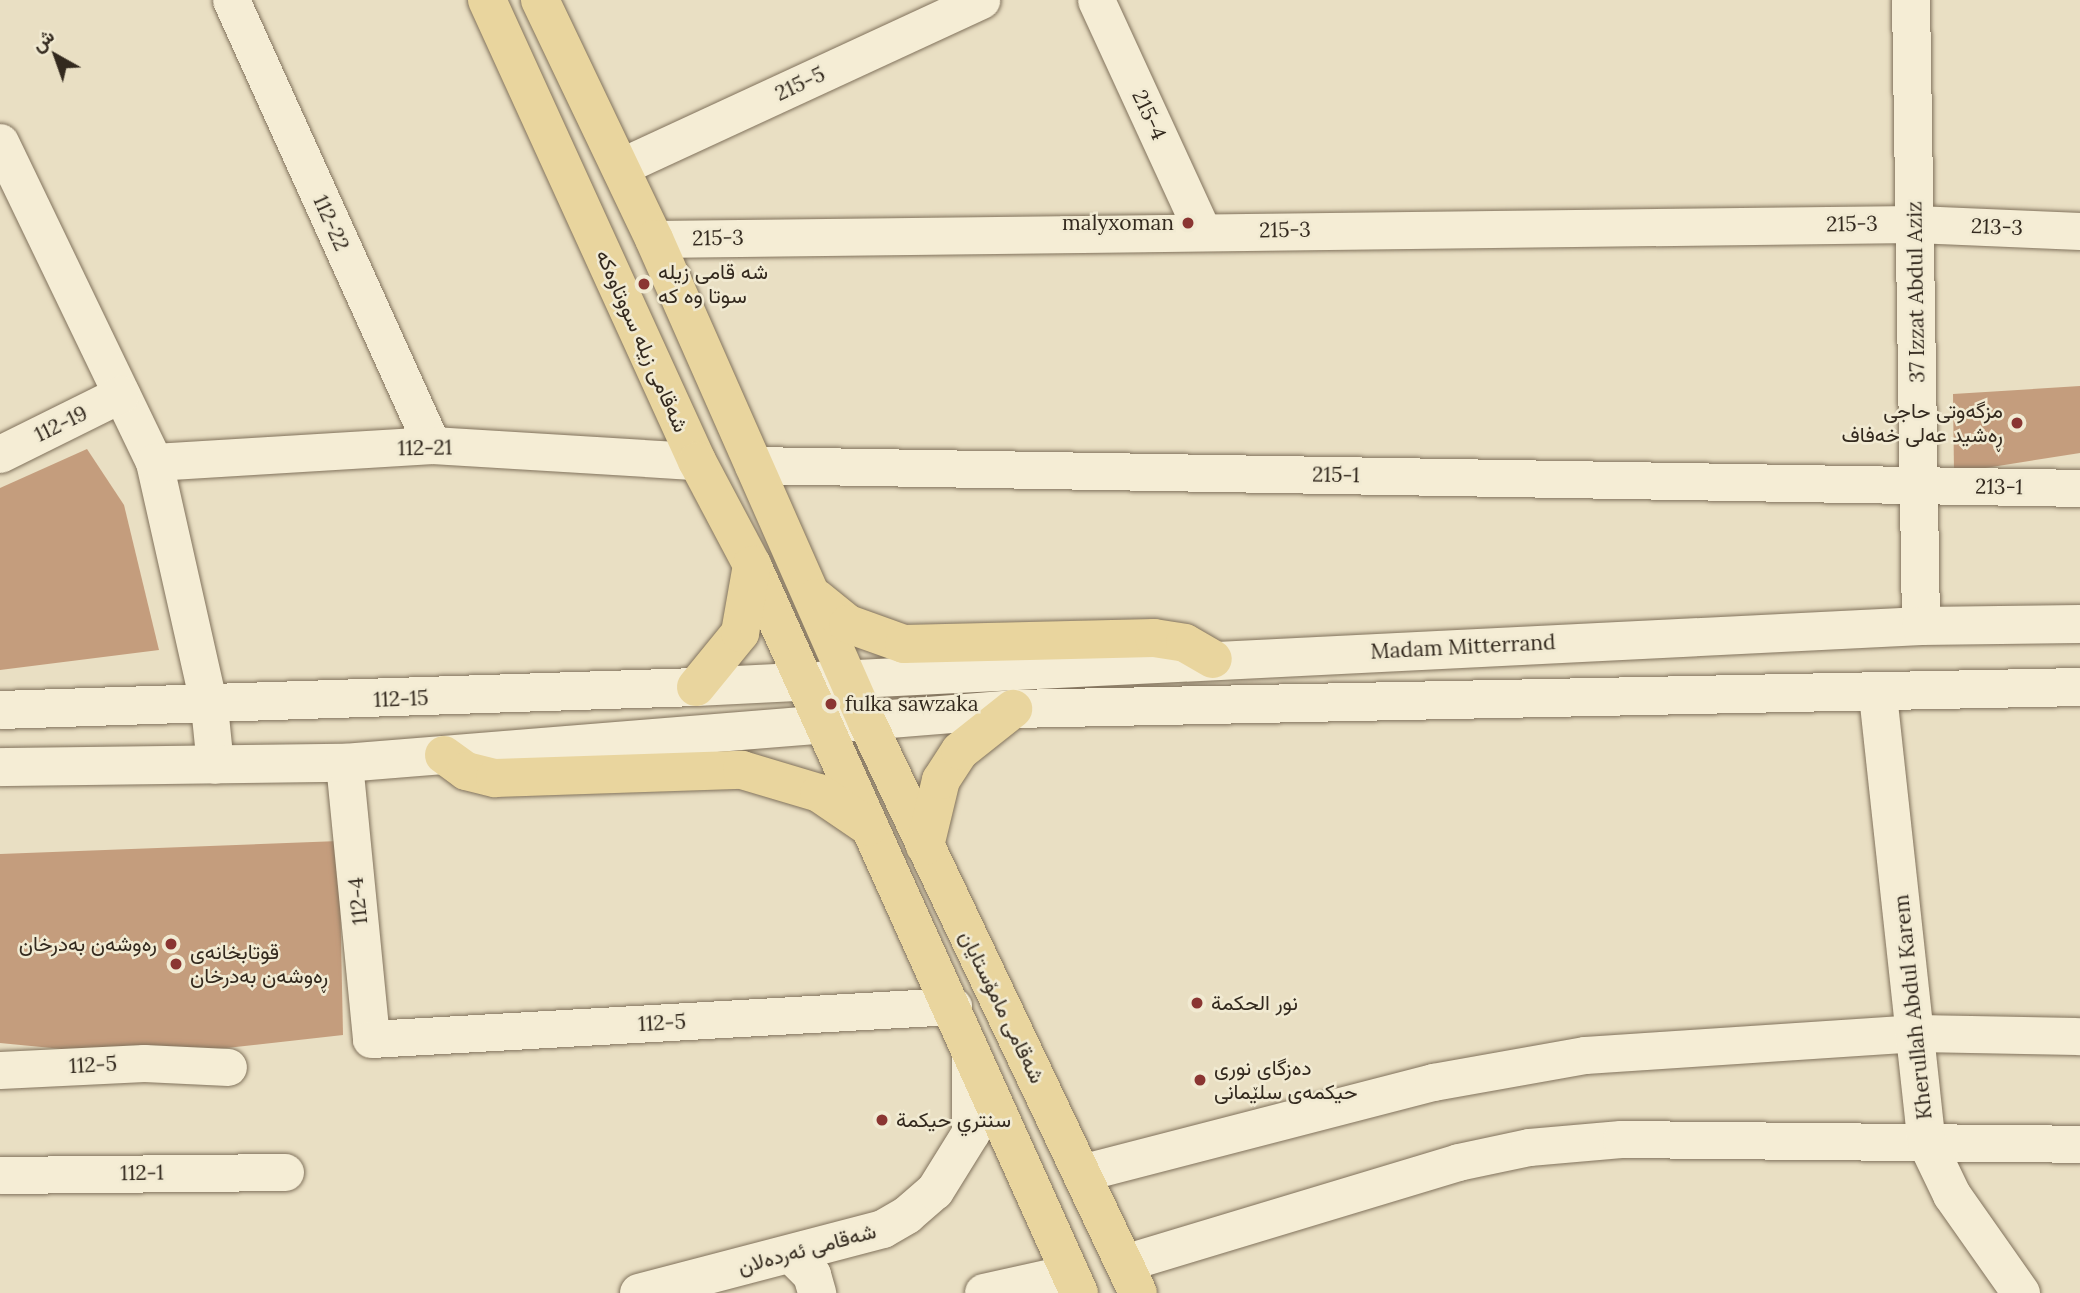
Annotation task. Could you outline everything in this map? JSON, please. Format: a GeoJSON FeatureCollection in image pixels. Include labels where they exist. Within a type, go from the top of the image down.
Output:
{"type":"FeatureCollection","features":[{"type":"Feature","properties":{"kind":"main road","name":"شەقامی زیلە سووتاوەکە"},"geometry":{"type":"LineString","coordinates":[[487,0],[697,461],[752,565],[821,725]]}},
{"type":"Feature","properties":{"kind":"main road"},"geometry":{"type":"LineString","coordinates":[[540,0],[654,239],[753,465],[816,597],[847,677]]}},
{"type":"Feature","properties":{"kind":"main road","name":"37 Izzat Abdul Aziz"},"geometry":{"type":"LineString","coordinates":[[1911,0],[1921,626]]}},
{"type":"Feature","properties":{"kind":"main road"},"geometry":{"type":"LineString","coordinates":[[696,687],[740,633],[752,565]]}},
{"type":"Feature","properties":{"kind":"main road"},"geometry":{"type":"LineString","coordinates":[[816,597],[848,624],[904,644],[1154,638],[1185,643],[1213,659]]}},
{"type":"Feature","properties":{"kind":"main road","name":"Madam Mitterrand"},"geometry":{"type":"LineString","coordinates":[[802,680],[1921,626],[2080,624]]}},
{"type":"Feature","properties":{"kind":"main road","name":"شەقامی مامۆستایان"},"geometry":{"type":"LineString","coordinates":[[847,677],[1131,1278]]}},
{"type":"Feature","properties":{"kind":"main road","name":"112-15"},"geometry":{"type":"LineString","coordinates":[[0,710],[209,706],[696,687],[802,680]]}},
{"type":"Feature","properties":{"kind":"main road"},"geometry":{"type":"LineString","coordinates":[[0,767],[344,763],[1013,709],[1878,695],[2080,687]]}},
{"type":"Feature","properties":{"kind":"main road","name":"Kherullah Abdul Karem"},"geometry":{"type":"LineString","coordinates":[[1878,695],[1927,1143],[1952,1195],[2021,1293]]}},
{"type":"Feature","properties":{"kind":"main road"},"geometry":{"type":"LineString","coordinates":[[925,846],[929,812],[947,770],[984,727],[1013,709]]}},
{"type":"Feature","properties":{"kind":"main road","name":"شەقامی مامۆستایان"},"geometry":{"type":"LineString","coordinates":[[821,725],[953,1006],[1075,1284]]}},
{"type":"Feature","properties":{"kind":"main road"},"geometry":{"type":"LineString","coordinates":[[444,755],[466,771],[495,778],[742,770],[818,793],[869,827]]}},
{"type":"Feature","properties":{"kind":"main road","name":"شەقامی ئەردەلان"},"geometry":{"type":"LineString","coordinates":[[639,1293],[883,1229],[935,1191],[971,1133],[970,1047]]}},
{"type":"Feature","properties":{"kind":"main road"},"geometry":{"type":"LineString","coordinates":[[791,1254],[812,1275],[817,1293]]}},
{"type":"Feature","properties":{"kind":"main road"},"geometry":{"type":"LineString","coordinates":[[984,1293],[1075,1284]]}},
{"type":"Feature","properties":{"kind":"street","name":"112-22"},"geometry":{"type":"LineString","coordinates":[[231,0],[432,445]]}},
{"type":"Feature","properties":{"kind":"street","name":"215-5"},"geometry":{"type":"LineString","coordinates":[[620,167],[981,0]]}},
{"type":"Feature","properties":{"kind":"street","name":"215-4"},"geometry":{"type":"LineString","coordinates":[[1096,0],[1202,230]]}},
{"type":"Feature","properties":{"kind":"street"},"geometry":{"type":"LineString","coordinates":[[0,142],[8,181],[154,462],[209,706],[215,765]]}},
{"type":"Feature","properties":{"kind":"street","name":"215-3"},"geometry":{"type":"LineString","coordinates":[[654,239],[1202,230],[1915,224]]}},
{"type":"Feature","properties":{"kind":"street","name":"213-3"},"geometry":{"type":"LineString","coordinates":[[1915,224],[2080,231]]}},
{"type":"Feature","properties":{"kind":"street","name":"112-19"},"geometry":{"type":"LineString","coordinates":[[0,454],[121,394]]}},
{"type":"Feature","properties":{"kind":"street","name":"112-21"},"geometry":{"type":"LineString","coordinates":[[154,462],[432,445],[697,461]]}},
{"type":"Feature","properties":{"kind":"street","name":"215-1"},"geometry":{"type":"LineString","coordinates":[[753,465],[1919,486]]}},
{"type":"Feature","properties":{"kind":"street","name":"213-1"},"geometry":{"type":"LineString","coordinates":[[1919,486],[2080,488]]}},
{"type":"Feature","properties":{"kind":"street","name":"112-4"},"geometry":{"type":"LineString","coordinates":[[344,763],[371,1039]]}},
{"type":"Feature","properties":{"kind":"street","name":"112-5"},"geometry":{"type":"LineString","coordinates":[[371,1039],[953,1006]]}},
{"type":"Feature","properties":{"kind":"street"},"geometry":{"type":"LineString","coordinates":[[1082,1173],[1502,1067],[1585,1055],[1917,1033],[2080,1036]]}},
{"type":"Feature","properties":{"kind":"street","name":"112-5"},"geometry":{"type":"LineString","coordinates":[[0,1070],[144,1063],[228,1067]]}},
{"type":"Feature","properties":{"kind":"street"},"geometry":{"type":"LineString","coordinates":[[1131,1278],[1529,1147],[1621,1139],[2080,1144]]}},
{"type":"Feature","properties":{"kind":"street","name":"112-1"},"geometry":{"type":"LineString","coordinates":[[0,1175],[285,1172]]}},
{"type":"Feature","properties":{"kind":"building","name":"مزگەوتی حاجی ڕەشید عەلی خەفاف"},"geometry":{"type":"Polygon","coordinates":[[[2080,386],[2080,453],[1954,473],[1953,394],[2080,386]]]}},
{"type":"Feature","properties":{"kind":"building"},"geometry":{"type":"Polygon","coordinates":[[[87,449],[124,505],[159,650],[0,670],[0,488],[87,449]]]}},
{"type":"Feature","properties":{"kind":"building","name":"رەوشەن بەدرخان"},"geometry":{"type":"Polygon","coordinates":[[[339,841],[343,1035],[145,1057],[0,1043],[0,854],[339,841]]]}},
{"type":"Feature","properties":{"kind":"place","name":"malyxoman"},"geometry":{"type":"Point","coordinates":[1188,223]}},
{"type":"Feature","properties":{"kind":"place","name":"شه قامى زيله سوتا وه كه"},"geometry":{"type":"Point","coordinates":[644,284]}},
{"type":"Feature","properties":{"kind":"place","name":"مزگەوتی حاجی ڕەشید عەلی خەفاف"},"geometry":{"type":"Point","coordinates":[2017,423]}},
{"type":"Feature","properties":{"kind":"place","name":"fulka sawzaka"},"geometry":{"type":"Point","coordinates":[831,704]}},
{"type":"Feature","properties":{"kind":"place","name":"رەوشەن بەدرخان"},"geometry":{"type":"Point","coordinates":[171,944]}},
{"type":"Feature","properties":{"kind":"place","name":"قوتابخانه‌ی ڕه‌وشه‌ن به‌درخان"},"geometry":{"type":"Point","coordinates":[176,964]}},
{"type":"Feature","properties":{"kind":"place","name":"نور الحكمة"},"geometry":{"type":"Point","coordinates":[1197,1003]}},
{"type":"Feature","properties":{"kind":"place","name":"دەزگای نوری حیکمەی سلێمانی"},"geometry":{"type":"Point","coordinates":[1200,1080]}},
{"type":"Feature","properties":{"kind":"place","name":"سنتري حيكمة"},"geometry":{"type":"Point","coordinates":[882,1120]}}]}
